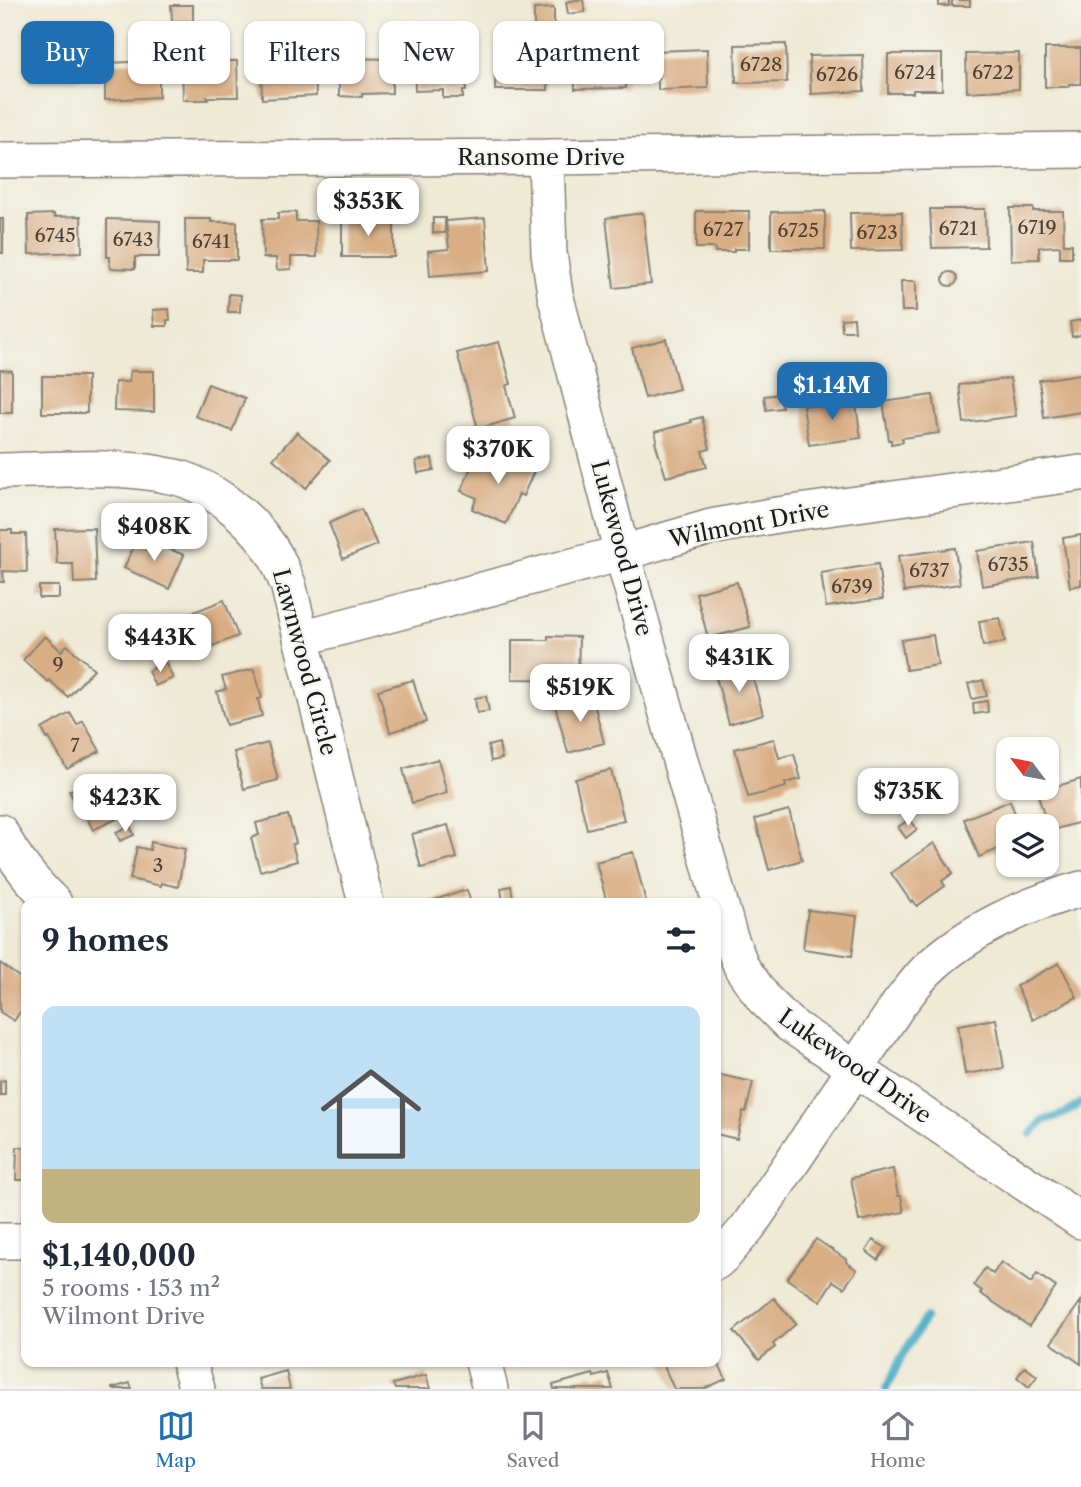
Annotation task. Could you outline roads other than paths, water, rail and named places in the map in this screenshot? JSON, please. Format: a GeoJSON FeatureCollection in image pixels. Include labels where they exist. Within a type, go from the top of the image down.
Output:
{"type":"FeatureCollection","features":[{"type":"Feature","properties":{"kind":"street","name":"Ransome Drive"},"geometry":{"type":"LineString","coordinates":[[0,159],[546,157],[1081,150]]}},
{"type":"Feature","properties":{"kind":"street","name":"Lukewood Drive"},"geometry":{"type":"LineString","coordinates":[[546,157],[549,253],[555,294],[622,553],[719,898]]}},
{"type":"Feature","properties":{"kind":"street","name":"Lawnwood Circle"},"geometry":{"type":"LineString","coordinates":[[0,471],[116,470],[150,472],[184,479],[216,494],[240,513],[261,536],[277,558],[288,584],[365,898]]}},
{"type":"Feature","properties":{"kind":"street","name":"Wilmont Drive"},"geometry":{"type":"LineString","coordinates":[[301,638],[711,527],[777,515],[1081,473]]}},
{"type":"Feature","properties":{"kind":"street"},"geometry":{"type":"LineString","coordinates":[[0,832],[10,852],[49,898]]}},
{"type":"Feature","properties":{"kind":"street"},"geometry":{"type":"LineString","coordinates":[[721,1258],[748,1227],[899,1004],[927,970],[958,945],[999,920],[1081,889]]}},
{"type":"Feature","properties":{"kind":"street","name":"Lukewood Drive"},"geometry":{"type":"LineString","coordinates":[[721,906],[742,968],[764,999],[789,1024],[1081,1221]]}},
{"type":"Feature","properties":{"kind":"street"},"geometry":{"type":"LineString","coordinates":[[0,1241],[21,1241]]}},
{"type":"Feature","properties":{"kind":"street"},"geometry":{"type":"LineString","coordinates":[[190,1367],[197,1389]]}},
{"type":"Feature","properties":{"kind":"street"},"geometry":{"type":"LineString","coordinates":[[484,1367],[490,1389]]}},
{"type":"Feature","properties":{"kind":"waterway"},"geometry":{"type":"LineString","coordinates":[[1031,1134],[1042,1121],[1064,1114],[1081,1103]]}},
{"type":"Feature","properties":{"kind":"waterway"},"geometry":{"type":"LineString","coordinates":[[886,1389],[925,1318]]}}]}
